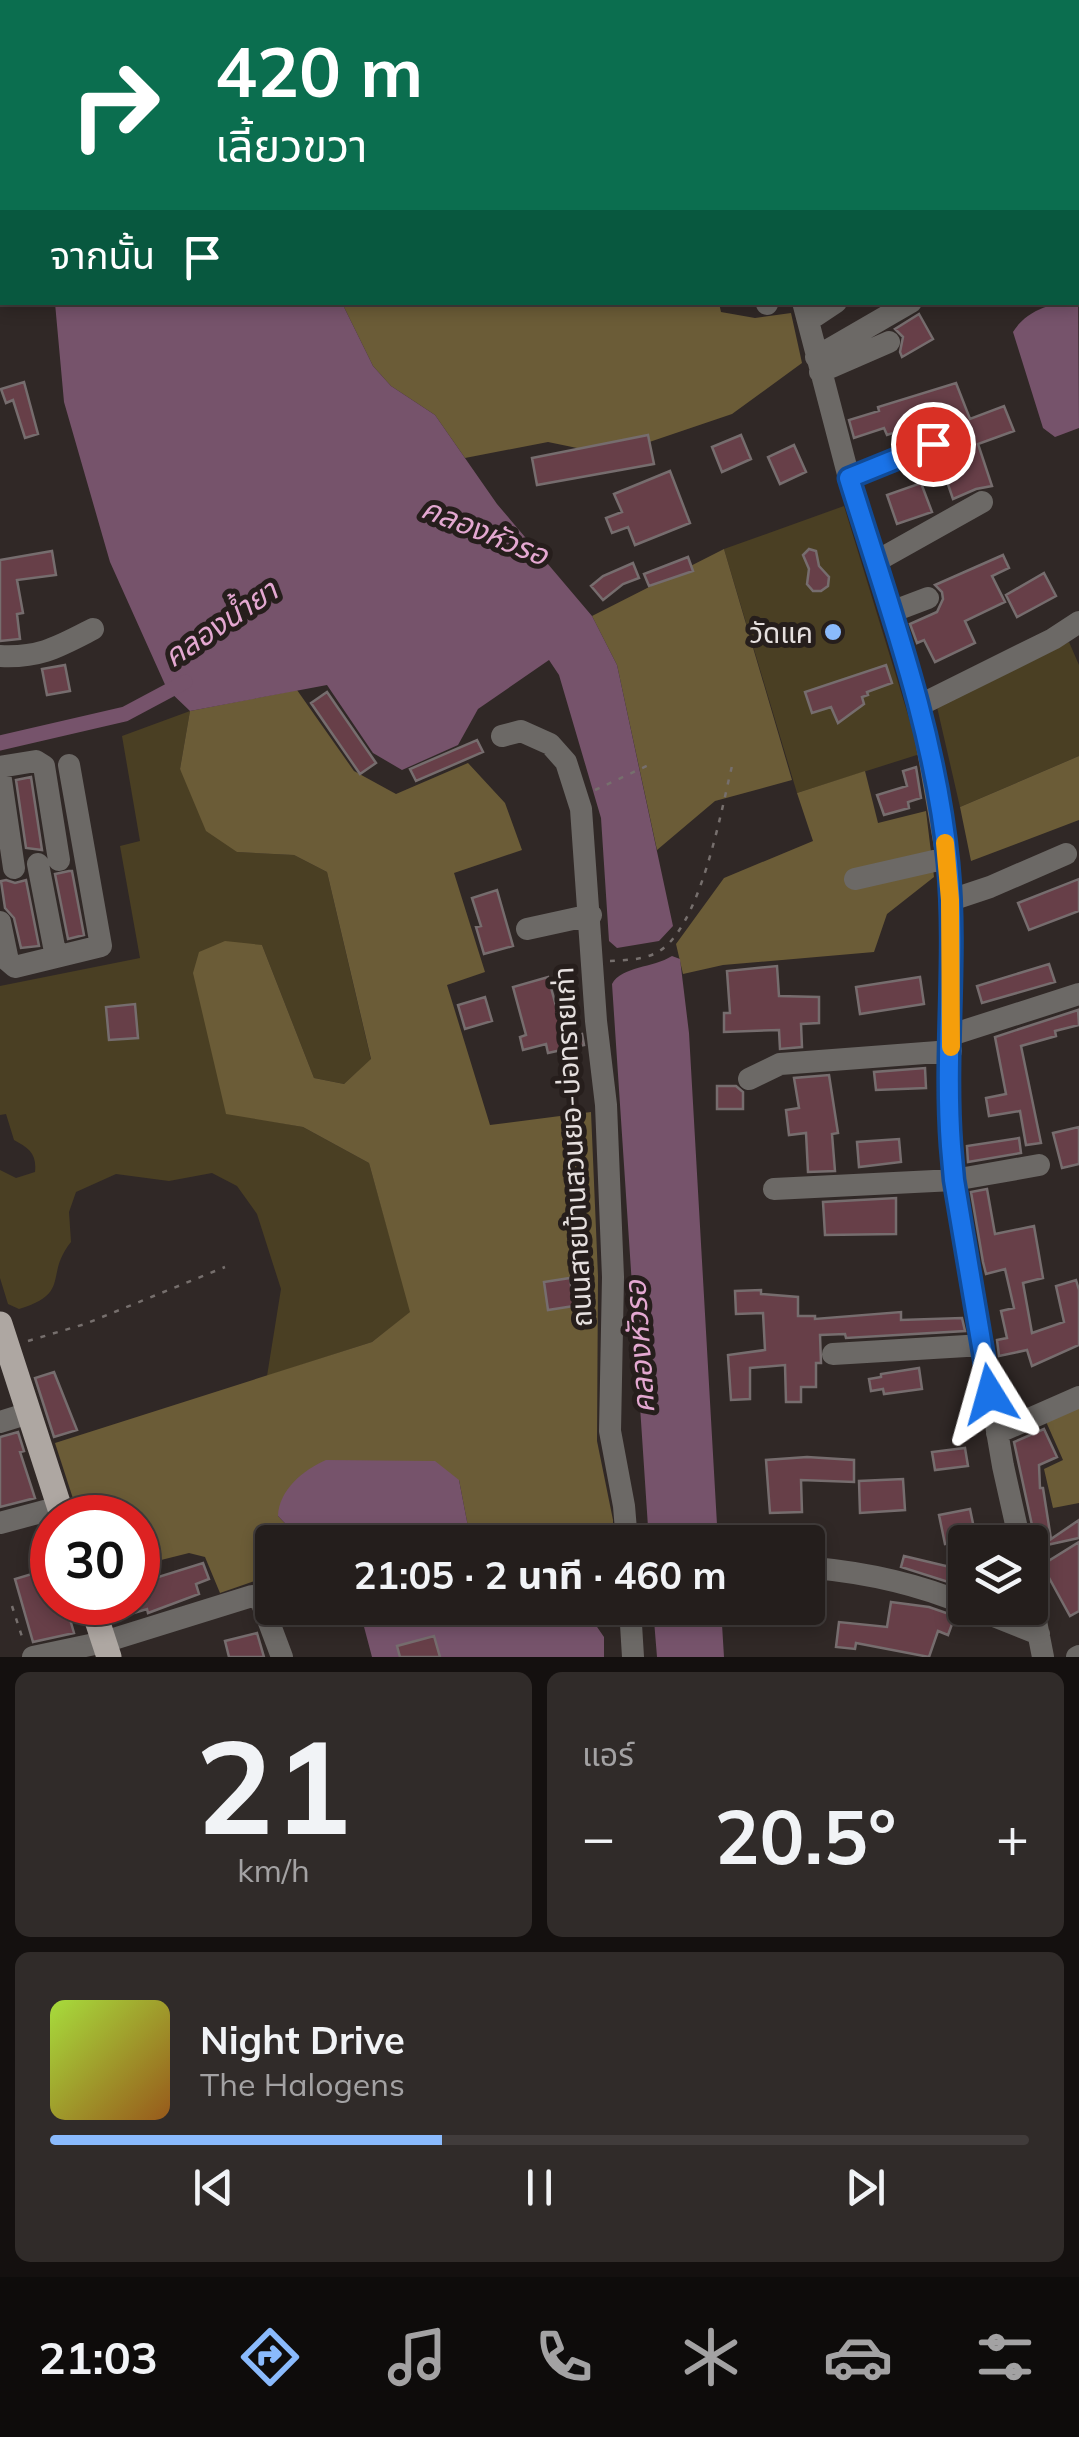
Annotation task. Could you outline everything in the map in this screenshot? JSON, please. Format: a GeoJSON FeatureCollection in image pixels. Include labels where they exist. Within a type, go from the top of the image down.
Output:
{"type":"FeatureCollection","features":[{"type":"Feature","properties":{"kind":"main road"},"geometry":{"type":"LineString","coordinates":[[4,1336],[56,1495]]}},
{"type":"Feature","properties":{"kind":"main road"},"geometry":{"type":"LineString","coordinates":[[98,1625],[106,1650]]}},
{"type":"Feature","properties":{"kind":"street"},"geometry":{"type":"LineString","coordinates":[[818,365],[907,305]]}},
{"type":"Feature","properties":{"kind":"street"},"geometry":{"type":"LineString","coordinates":[[806,311],[849,478],[920,705],[947,858],[949,1105],[954,1180],[1016,1525]]}},
{"type":"Feature","properties":{"kind":"street"},"geometry":{"type":"LineString","coordinates":[[818,365],[889,342]]}},
{"type":"Feature","properties":{"kind":"street"},"geometry":{"type":"LineString","coordinates":[[849,478],[933,444]]}},
{"type":"Feature","properties":{"kind":"street"},"geometry":{"type":"LineString","coordinates":[[876,562],[982,502]]}},
{"type":"Feature","properties":{"kind":"street"},"geometry":{"type":"LineString","coordinates":[[891,612],[928,598]]}},
{"type":"Feature","properties":{"kind":"street"},"geometry":{"type":"LineString","coordinates":[[920,705],[1054,639],[1079,622]]}},
{"type":"Feature","properties":{"kind":"street"},"geometry":{"type":"LineString","coordinates":[[0,656],[29,658],[93,629]]}},
{"type":"Feature","properties":{"kind":"street","name":"ถนนสายบ้านสวนยอ-บ่อทรายเก่า"},"geometry":{"type":"LineString","coordinates":[[502,736],[521,731],[550,744],[566,762],[584,801],[596,1021],[606,1104],[613,1276],[610,1432],[625,1525]]}},
{"type":"Feature","properties":{"kind":"street"},"geometry":{"type":"LineString","coordinates":[[28,866],[44,766],[36,761],[0,770],[28,866],[56,957]]}},
{"type":"Feature","properties":{"kind":"street"},"geometry":{"type":"LineString","coordinates":[[0,922],[2,948],[9,966],[98,948],[102,941],[83,856],[70,766]]}},
{"type":"Feature","properties":{"kind":"street"},"geometry":{"type":"LineString","coordinates":[[950,900],[1066,854]]}},
{"type":"Feature","properties":{"kind":"street"},"geometry":{"type":"LineString","coordinates":[[28,866],[83,856]]}},
{"type":"Feature","properties":{"kind":"street"},"geometry":{"type":"LineString","coordinates":[[855,879],[947,858]]}},
{"type":"Feature","properties":{"kind":"street"},"geometry":{"type":"LineString","coordinates":[[527,929],[590,914]]}},
{"type":"Feature","properties":{"kind":"street"},"geometry":{"type":"LineString","coordinates":[[749,1079],[780,1064],[951,1043],[1079,994]]}},
{"type":"Feature","properties":{"kind":"street"},"geometry":{"type":"LineString","coordinates":[[774,1189],[954,1180],[1038,1164]]}},
{"type":"Feature","properties":{"kind":"street"},"geometry":{"type":"LineString","coordinates":[[833,1354],[983,1344]]}},
{"type":"Feature","properties":{"kind":"street"},"geometry":{"type":"LineString","coordinates":[[997,1433],[1079,1398]]}},
{"type":"Feature","properties":{"kind":"street"},"geometry":{"type":"LineString","coordinates":[[0,1422],[29,1413]]}},
{"type":"Feature","properties":{"kind":"street"},"geometry":{"type":"LineString","coordinates":[[0,1523],[30,1518]]}},
{"type":"Feature","properties":{"kind":"street"},"geometry":{"type":"LineString","coordinates":[[825,1569],[872,1574],[948,1597]]}},
{"type":"Feature","properties":{"kind":"street"},"geometry":{"type":"LineString","coordinates":[[30,1657],[106,1650],[252,1596],[261,1601],[282,1657]]}},
{"type":"Feature","properties":{"kind":"street"},"geometry":{"type":"LineString","coordinates":[[631,1625],[633,1657]]}},
{"type":"Feature","properties":{"kind":"street"},"geometry":{"type":"LineString","coordinates":[[1004,1625],[1042,1646]]}},
{"type":"Feature","properties":{"kind":"path"},"geometry":{"type":"LineString","coordinates":[[584,801],[653,763]]}},
{"type":"Feature","properties":{"kind":"path"},"geometry":{"type":"LineString","coordinates":[[593,962],[638,959],[659,952],[671,940],[690,910],[706,872],[732,766]]}},
{"type":"Feature","properties":{"kind":"path"},"geometry":{"type":"LineString","coordinates":[[4,1336],[86,1324],[225,1267]]}},
{"type":"Feature","properties":{"kind":"path"},"geometry":{"type":"LineString","coordinates":[[12,1606],[30,1657]]}},
{"type":"Feature","properties":{"kind":"shaded area"},"geometry":{"type":"Polygon","coordinates":[[[343,305],[719,305],[721,312],[755,318],[791,313],[802,363],[732,414],[611,455],[548,442],[465,458],[435,415],[391,386],[373,366],[343,305]]]}},
{"type":"Feature","properties":{"kind":"shaded area"},"geometry":{"type":"Polygon","coordinates":[[[844,506],[920,754],[797,793],[724,549],[844,506]]]}},
{"type":"Feature","properties":{"kind":"shaded area"},"geometry":{"type":"Polygon","coordinates":[[[724,549],[792,780],[715,801],[657,850],[617,665],[592,616],[724,549]]]}},
{"type":"Feature","properties":{"kind":"shaded area"},"geometry":{"type":"Polygon","coordinates":[[[1069,642],[1079,665],[1079,756],[960,807],[937,707],[1069,642]]]}},
{"type":"Feature","properties":{"kind":"shaded area"},"geometry":{"type":"Polygon","coordinates":[[[297,690],[354,771],[396,794],[468,763],[505,803],[522,850],[454,873],[485,972],[447,985],[490,1125],[591,1112],[598,1276],[597,1441],[613,1525],[468,1525],[459,1480],[278,1516],[287,1525],[255,1525],[255,1581],[220,1593],[205,1557],[189,1553],[160,1560],[160,1495],[72,1495],[55,1443],[372,1342],[410,1312],[369,1163],[303,1127],[226,1114],[193,973],[199,952],[225,941],[262,945],[314,1078],[344,1084],[371,1059],[327,872],[294,855],[237,852],[206,831],[180,769],[190,711],[297,690]]]}},
{"type":"Feature","properties":{"kind":"shaded area"},"geometry":{"type":"Polygon","coordinates":[[[190,711],[180,769],[237,852],[294,855],[327,872],[371,1060],[344,1084],[314,1078],[262,945],[226,1113],[303,1127],[369,1163],[411,1312],[372,1342],[267,1376],[281,1289],[257,1214],[237,1186],[212,1173],[169,1181],[116,1174],[76,1192],[69,1212],[71,1242],[46,1296],[19,1309],[8,1304],[0,1278],[0,1170],[16,1178],[35,1172],[35,1161],[31,1152],[14,1140],[6,1114],[0,1115],[0,986],[140,958],[120,846],[140,841],[122,736],[190,711]]]}},
{"type":"Feature","properties":{"kind":"shaded area"},"geometry":{"type":"Polygon","coordinates":[[[1079,756],[1079,820],[971,861],[960,807],[1079,756]]]}},
{"type":"Feature","properties":{"kind":"shaded area"},"geometry":{"type":"Polygon","coordinates":[[[865,771],[878,823],[926,811],[934,877],[887,914],[874,952],[723,965],[683,974],[676,944],[724,878],[813,841],[797,793],[865,771]]]}},
{"type":"Feature","properties":{"kind":"shaded area"},"geometry":{"type":"Polygon","coordinates":[[[1079,1401],[1079,1503],[1053,1508],[1044,1469],[1063,1460],[1044,1417],[1079,1401]]]}},
{"type":"Feature","properties":{"kind":"water","name":"คลองหัวรอ"},"geometry":{"type":"Polygon","coordinates":[[[55,305],[343,305],[373,366],[391,386],[435,415],[497,504],[592,616],[617,665],[673,926],[659,941],[617,948],[609,941],[601,818],[559,675],[549,660],[478,709],[458,745],[402,770],[373,753],[327,685],[190,711],[167,689],[110,562],[64,402],[55,305]]]}},
{"type":"Feature","properties":{"kind":"water"},"geometry":{"type":"Polygon","coordinates":[[[1078,305],[1079,428],[1055,437],[1043,428],[1013,332],[1025,318],[1041,309],[1078,305]]]}},
{"type":"Feature","properties":{"kind":"water","name":"คลองหัวรอ"},"geometry":{"type":"Polygon","coordinates":[[[672,956],[680,959],[689,1033],[717,1525],[648,1525],[612,984],[630,970],[672,956]]]}},
{"type":"Feature","properties":{"kind":"water"},"geometry":{"type":"Polygon","coordinates":[[[326,1460],[435,1461],[459,1480],[468,1525],[287,1525],[278,1516],[279,1507],[294,1482],[326,1460]]]}},
{"type":"Feature","properties":{"kind":"water"},"geometry":{"type":"Polygon","coordinates":[[[364,1625],[596,1625],[604,1637],[604,1657],[372,1657],[364,1625]]]}},
{"type":"Feature","properties":{"kind":"water"},"geometry":{"type":"Polygon","coordinates":[[[654,1625],[722,1625],[724,1657],[657,1657],[654,1625]]]}},
{"type":"Feature","properties":{"kind":"building"},"geometry":{"type":"Polygon","coordinates":[[[919,314],[933,339],[902,357],[903,337],[895,329],[919,314]]]}},
{"type":"Feature","properties":{"kind":"building"},"geometry":{"type":"Polygon","coordinates":[[[24,382],[38,434],[25,438],[13,400],[6,403],[1,389],[24,382]]]}},
{"type":"Feature","properties":{"kind":"building"},"geometry":{"type":"Polygon","coordinates":[[[956,383],[970,419],[1004,406],[1014,431],[978,444],[992,486],[953,499],[940,461],[947,459],[947,439],[933,420],[887,435],[884,428],[854,438],[849,420],[956,383]]]}},
{"type":"Feature","properties":{"kind":"building"},"geometry":{"type":"Polygon","coordinates":[[[648,435],[654,464],[537,485],[532,458],[648,435]]]}},
{"type":"Feature","properties":{"kind":"building"},"geometry":{"type":"Polygon","coordinates":[[[741,435],[751,459],[722,472],[712,447],[741,435]]]}},
{"type":"Feature","properties":{"kind":"building"},"geometry":{"type":"Polygon","coordinates":[[[794,445],[806,472],[780,484],[768,457],[794,445]]]}},
{"type":"Feature","properties":{"kind":"building"},"geometry":{"type":"Polygon","coordinates":[[[670,471],[690,523],[635,545],[628,527],[612,533],[606,518],[622,512],[614,494],[670,471]]]}},
{"type":"Feature","properties":{"kind":"building"},"geometry":{"type":"Polygon","coordinates":[[[921,483],[932,512],[897,524],[887,495],[921,483]]]}},
{"type":"Feature","properties":{"kind":"building"},"geometry":{"type":"Polygon","coordinates":[[[809,549],[816,551],[819,566],[829,577],[828,586],[821,591],[813,591],[807,584],[809,569],[803,555],[809,549]]]}},
{"type":"Feature","properties":{"kind":"building"},"geometry":{"type":"Polygon","coordinates":[[[52,551],[56,575],[17,580],[23,613],[17,614],[20,639],[0,641],[0,560],[52,551]]]}},
{"type":"Feature","properties":{"kind":"building"},"geometry":{"type":"Polygon","coordinates":[[[1003,555],[1009,568],[992,576],[1005,602],[965,621],[975,643],[935,662],[924,640],[917,643],[910,624],[937,612],[943,599],[935,585],[1003,555]]]}},
{"type":"Feature","properties":{"kind":"building"},"geometry":{"type":"Polygon","coordinates":[[[688,557],[693,571],[649,586],[644,574],[688,557]]]}},
{"type":"Feature","properties":{"kind":"building"},"geometry":{"type":"Polygon","coordinates":[[[633,563],[639,578],[623,584],[603,600],[591,586],[603,576],[633,563]]]}},
{"type":"Feature","properties":{"kind":"building"},"geometry":{"type":"Polygon","coordinates":[[[1044,573],[1056,596],[1017,617],[1006,595],[1044,573]]]}},
{"type":"Feature","properties":{"kind":"building"},"geometry":{"type":"Polygon","coordinates":[[[65,665],[70,691],[47,695],[42,669],[65,665]]]}},
{"type":"Feature","properties":{"kind":"building"},"geometry":{"type":"Polygon","coordinates":[[[886,665],[892,683],[867,692],[862,697],[864,704],[838,723],[831,707],[812,713],[805,692],[886,665]]]}},
{"type":"Feature","properties":{"kind":"building"},"geometry":{"type":"Polygon","coordinates":[[[327,692],[376,763],[360,774],[311,703],[327,692]]]}},
{"type":"Feature","properties":{"kind":"building"},"geometry":{"type":"Polygon","coordinates":[[[477,740],[483,752],[416,781],[410,769],[477,740]]]}},
{"type":"Feature","properties":{"kind":"building"},"geometry":{"type":"Polygon","coordinates":[[[916,767],[921,798],[908,802],[909,808],[884,815],[877,795],[907,786],[903,771],[916,767]]]}},
{"type":"Feature","properties":{"kind":"building"},"geometry":{"type":"Polygon","coordinates":[[[31,777],[42,850],[26,848],[16,780],[31,777]]]}},
{"type":"Feature","properties":{"kind":"building"},"geometry":{"type":"Polygon","coordinates":[[[72,871],[84,935],[68,939],[55,874],[72,871]]]}},
{"type":"Feature","properties":{"kind":"building"},"geometry":{"type":"Polygon","coordinates":[[[1079,879],[1079,911],[1029,930],[1018,903],[1079,879]]]}},
{"type":"Feature","properties":{"kind":"building"},"geometry":{"type":"Polygon","coordinates":[[[26,880],[39,946],[21,948],[14,918],[5,908],[1,881],[26,880]]]}},
{"type":"Feature","properties":{"kind":"building"},"geometry":{"type":"Polygon","coordinates":[[[497,890],[513,946],[484,954],[472,898],[497,890]]]}},
{"type":"Feature","properties":{"kind":"building"},"geometry":{"type":"Polygon","coordinates":[[[1049,964],[1055,982],[982,1003],[977,986],[1049,964]]]}},
{"type":"Feature","properties":{"kind":"building"},"geometry":{"type":"Polygon","coordinates":[[[777,966],[779,996],[819,997],[819,1023],[801,1024],[802,1047],[780,1049],[779,1030],[724,1032],[724,1013],[730,1013],[727,971],[777,966]]]}},
{"type":"Feature","properties":{"kind":"building"},"geometry":{"type":"Polygon","coordinates":[[[548,977],[565,1038],[582,1034],[584,1045],[548,1053],[546,1044],[523,1050],[520,1037],[526,1035],[513,987],[548,977]]]}},
{"type":"Feature","properties":{"kind":"building"},"geometry":{"type":"Polygon","coordinates":[[[920,977],[924,1004],[860,1014],[856,987],[920,977]]]}},
{"type":"Feature","properties":{"kind":"building"},"geometry":{"type":"Polygon","coordinates":[[[485,997],[492,1021],[465,1029],[458,1005],[485,997]]]}},
{"type":"Feature","properties":{"kind":"building"},"geometry":{"type":"Polygon","coordinates":[[[135,1004],[138,1038],[109,1040],[106,1007],[135,1004]]]}},
{"type":"Feature","properties":{"kind":"building"},"geometry":{"type":"Polygon","coordinates":[[[1078,1010],[1079,1025],[1021,1046],[1041,1143],[1026,1145],[1020,1111],[989,1116],[986,1098],[1006,1094],[995,1037],[1078,1010]]]}},
{"type":"Feature","properties":{"kind":"building"},"geometry":{"type":"Polygon","coordinates":[[[925,1068],[926,1088],[876,1090],[874,1072],[925,1068]]]}},
{"type":"Feature","properties":{"kind":"building"},"geometry":{"type":"Polygon","coordinates":[[[829,1075],[838,1133],[832,1134],[835,1171],[808,1172],[806,1133],[789,1135],[786,1110],[799,1108],[794,1078],[829,1075]]]}},
{"type":"Feature","properties":{"kind":"building"},"geometry":{"type":"Polygon","coordinates":[[[717,1086],[736,1086],[743,1092],[743,1109],[717,1109],[717,1086]]]}},
{"type":"Feature","properties":{"kind":"building"},"geometry":{"type":"Polygon","coordinates":[[[1079,1127],[1079,1164],[1062,1168],[1053,1133],[1079,1127]]]}},
{"type":"Feature","properties":{"kind":"building"},"geometry":{"type":"Polygon","coordinates":[[[1019,1138],[1021,1153],[968,1162],[967,1146],[1019,1138]]]}},
{"type":"Feature","properties":{"kind":"building"},"geometry":{"type":"Polygon","coordinates":[[[899,1139],[901,1162],[859,1167],[857,1142],[899,1139]]]}},
{"type":"Feature","properties":{"kind":"building"},"geometry":{"type":"Polygon","coordinates":[[[987,1189],[995,1234],[1034,1226],[1043,1278],[1023,1283],[1032,1333],[1064,1322],[1056,1286],[1076,1280],[1079,1290],[1079,1345],[1032,1366],[1027,1350],[999,1356],[997,1340],[1007,1338],[1001,1311],[1014,1308],[1005,1269],[986,1274],[983,1262],[971,1192],[987,1189]]]}},
{"type":"Feature","properties":{"kind":"building"},"geometry":{"type":"Polygon","coordinates":[[[896,1198],[896,1234],[825,1235],[823,1202],[896,1198]]]}},
{"type":"Feature","properties":{"kind":"building"},"geometry":{"type":"Polygon","coordinates":[[[570,1278],[574,1306],[548,1310],[544,1282],[570,1278]]]}},
{"type":"Feature","properties":{"kind":"building"},"geometry":{"type":"Polygon","coordinates":[[[761,1290],[761,1294],[798,1297],[798,1316],[815,1319],[901,1312],[901,1320],[962,1318],[965,1331],[846,1338],[845,1334],[820,1335],[821,1363],[816,1363],[816,1387],[801,1387],[801,1402],[786,1402],[785,1365],[750,1368],[750,1399],[731,1400],[728,1355],[765,1350],[763,1313],[736,1314],[735,1291],[761,1290]]]}},
{"type":"Feature","properties":{"kind":"building"},"geometry":{"type":"Polygon","coordinates":[[[919,1368],[922,1389],[884,1394],[883,1389],[871,1391],[869,1379],[919,1368]]]}},
{"type":"Feature","properties":{"kind":"building"},"geometry":{"type":"Polygon","coordinates":[[[54,1372],[77,1430],[54,1437],[35,1378],[54,1372]]]}},
{"type":"Feature","properties":{"kind":"building"},"geometry":{"type":"Polygon","coordinates":[[[1044,1429],[1057,1457],[1039,1465],[1051,1539],[1079,1520],[1079,1538],[1048,1545],[1048,1525],[1032,1525],[1014,1442],[1044,1429]]]}},
{"type":"Feature","properties":{"kind":"building"},"geometry":{"type":"Polygon","coordinates":[[[18,1432],[34,1495],[0,1507],[0,1437],[18,1432]]]}},
{"type":"Feature","properties":{"kind":"building"},"geometry":{"type":"Polygon","coordinates":[[[965,1448],[968,1466],[935,1470],[932,1452],[965,1448]]]}},
{"type":"Feature","properties":{"kind":"building"},"geometry":{"type":"Polygon","coordinates":[[[766,1460],[854,1460],[854,1482],[801,1480],[802,1512],[770,1513],[766,1460]]]}},
{"type":"Feature","properties":{"kind":"building"},"geometry":{"type":"Polygon","coordinates":[[[903,1479],[905,1510],[860,1513],[859,1481],[903,1479]]]}},
{"type":"Feature","properties":{"kind":"building"},"geometry":{"type":"Polygon","coordinates":[[[970,1509],[973,1525],[948,1525],[945,1544],[939,1515],[970,1509]]]}},
{"type":"Feature","properties":{"kind":"building"},"geometry":{"type":"Polygon","coordinates":[[[1079,1542],[1079,1611],[1070,1616],[1048,1576],[1048,1561],[1079,1542]]]}},
{"type":"Feature","properties":{"kind":"building"},"geometry":{"type":"Polygon","coordinates":[[[904,1556],[948,1567],[948,1582],[901,1567],[904,1556]]]}},
{"type":"Feature","properties":{"kind":"building"},"geometry":{"type":"Polygon","coordinates":[[[203,1563],[209,1579],[196,1584],[199,1594],[160,1609],[160,1576],[203,1563]]]}},
{"type":"Feature","properties":{"kind":"building"},"geometry":{"type":"Polygon","coordinates":[[[30,1575],[30,1625],[72,1625],[74,1633],[33,1642],[15,1579],[30,1575]]]}},
{"type":"Feature","properties":{"kind":"building"},"geometry":{"type":"Polygon","coordinates":[[[891,1602],[948,1614],[948,1625],[952,1625],[948,1635],[938,1631],[929,1657],[856,1643],[855,1649],[836,1647],[839,1622],[887,1627],[891,1602]]]}},
{"type":"Feature","properties":{"kind":"building"},"geometry":{"type":"Polygon","coordinates":[[[257,1633],[264,1657],[229,1657],[225,1641],[257,1633]]]}},
{"type":"Feature","properties":{"kind":"building"},"geometry":{"type":"Polygon","coordinates":[[[434,1636],[440,1657],[400,1657],[397,1646],[434,1636]]]}},
{"type":"Feature","properties":{"kind":"waterway","name":"คลองน้ำยา"},"geometry":{"type":"LineString","coordinates":[[0,743],[125,714],[185,682]]}},
{"type":"Feature","properties":{"kind":"slow traffic"},"geometry":{"type":"LineString","coordinates":[[945,843],[950,900],[951,1047]]}},
{"type":"Feature","properties":{"kind":"place","name":"วัดแค"},"geometry":{"type":"Point","coordinates":[833,632]}},
{"type":"Feature","properties":{"kind":"route"},"geometry":{"type":"LineString","coordinates":[[933,444],[849,478],[920,705],[947,858],[951,1146],[990,1394]]}}]}
